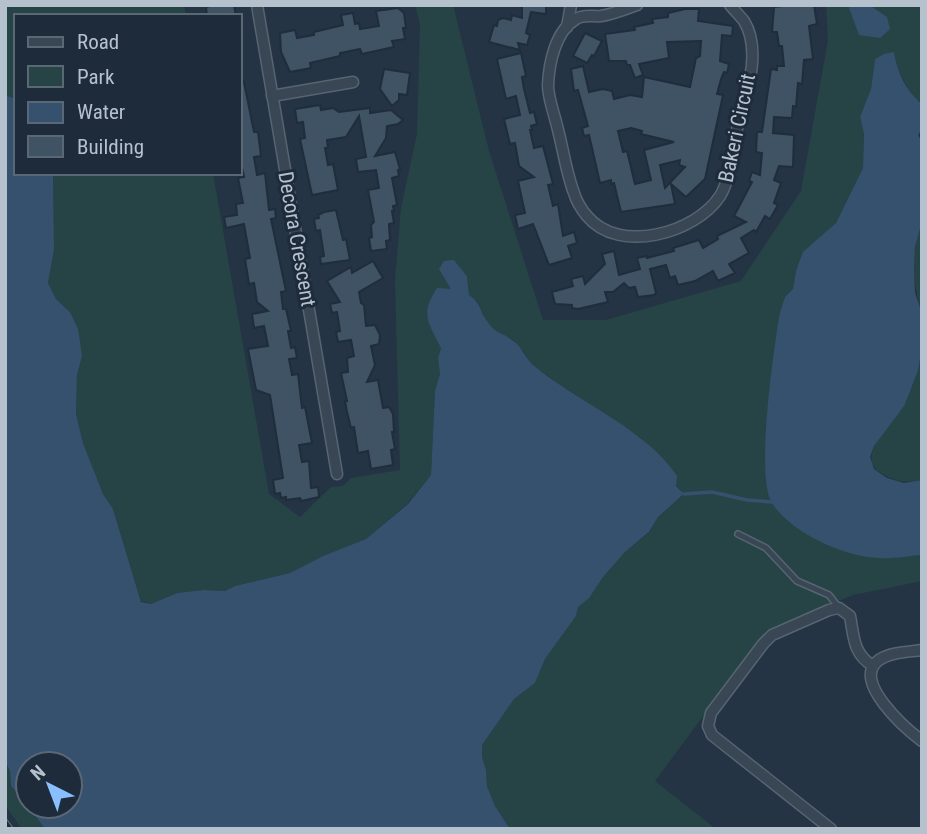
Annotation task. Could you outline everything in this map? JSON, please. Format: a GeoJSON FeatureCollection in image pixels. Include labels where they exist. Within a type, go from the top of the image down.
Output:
{"type":"FeatureCollection","features":[{"type":"Feature","properties":{"kind":"street","name":"Decora Crescent"},"geometry":{"type":"LineString","coordinates":[[257,5],[337,474]]}},
{"type":"Feature","properties":{"kind":"street","name":"Bakeri Circuit"},"geometry":{"type":"LineString","coordinates":[[571,5],[567,27],[556,43],[548,88],[574,195],[587,216],[605,231],[626,237],[648,237],[695,222],[710,211],[723,193],[751,70],[752,41],[744,22],[730,5]]}},
{"type":"Feature","properties":{"kind":"street"},"geometry":{"type":"LineString","coordinates":[[567,27],[576,19],[598,17],[637,5]]}},
{"type":"Feature","properties":{"kind":"street"},"geometry":{"type":"LineString","coordinates":[[272,96],[353,82]]}},
{"type":"Feature","properties":{"kind":"street"},"geometry":{"type":"LineString","coordinates":[[831,829],[712,735],[708,726],[711,713],[762,644],[772,635],[829,610],[839,608],[850,616],[856,650],[863,660],[873,666]]}},
{"type":"Feature","properties":{"kind":"street"},"geometry":{"type":"LineString","coordinates":[[922,650],[890,656],[873,666],[871,673],[873,684],[883,703],[903,727],[922,741]]}},
{"type":"Feature","properties":{"kind":"lane"},"geometry":{"type":"LineString","coordinates":[[738,534],[766,548],[797,581],[830,595],[839,608]]}},
{"type":"Feature","properties":{"kind":"green space"},"geometry":{"type":"Polygon","coordinates":[[[5,5],[184,5],[186,14],[14,14],[14,98],[5,95],[5,5]]]}},
{"type":"Feature","properties":{"kind":"green space"},"geometry":{"type":"Polygon","coordinates":[[[415,5],[453,5],[489,151],[543,320],[606,320],[741,281],[801,191],[828,40],[826,5],[922,5],[922,104],[904,81],[894,52],[875,59],[871,89],[860,117],[864,134],[863,168],[836,223],[796,271],[793,289],[785,297],[780,312],[772,375],[767,485],[878,558],[922,555],[922,581],[853,595],[767,630],[655,781],[716,829],[510,829],[495,806],[487,786],[482,745],[514,699],[535,683],[545,659],[576,616],[578,607],[625,552],[649,533],[658,517],[684,495],[641,438],[530,363],[512,339],[497,334],[486,321],[478,302],[469,296],[467,276],[454,260],[451,289],[441,290],[430,326],[441,347],[438,358],[440,374],[435,391],[431,475],[407,504],[366,539],[290,573],[235,586],[225,591],[177,593],[151,604],[141,601],[113,509],[103,494],[83,443],[76,413],[77,375],[82,356],[70,312],[56,299],[48,283],[54,250],[53,175],[213,175],[269,494],[300,517],[331,487],[343,486],[351,478],[400,470],[395,281],[401,208],[417,134],[420,24],[415,5]]]}},
{"type":"Feature","properties":{"kind":"green space"},"geometry":{"type":"Polygon","coordinates":[[[922,221],[922,313],[914,267],[922,221]]]}},
{"type":"Feature","properties":{"kind":"green space"},"geometry":{"type":"Polygon","coordinates":[[[922,349],[922,480],[901,481],[881,473],[874,466],[873,449],[910,393],[922,349]]]}},
{"type":"Feature","properties":{"kind":"green space"},"geometry":{"type":"Polygon","coordinates":[[[5,761],[14,790],[14,818],[5,805],[5,761]]]}},
{"type":"Feature","properties":{"kind":"green space"},"geometry":{"type":"Polygon","coordinates":[[[16,820],[38,820],[45,829],[22,829],[16,820]]]}},
{"type":"Feature","properties":{"kind":"water"},"geometry":{"type":"Polygon","coordinates":[[[848,5],[869,5],[887,17],[890,29],[880,38],[859,35],[848,5]]]}},
{"type":"Feature","properties":{"kind":"water"},"geometry":{"type":"Polygon","coordinates":[[[894,52],[903,81],[922,104],[922,129],[918,135],[922,142],[922,221],[915,247],[914,269],[915,293],[922,313],[922,349],[918,370],[904,406],[874,446],[870,457],[874,469],[887,478],[904,483],[922,480],[922,555],[884,558],[865,557],[835,548],[805,533],[781,514],[772,503],[767,489],[765,440],[780,312],[785,297],[793,289],[803,252],[836,223],[863,168],[864,134],[860,117],[871,89],[875,59],[894,52]]]}},
{"type":"Feature","properties":{"kind":"water"},"geometry":{"type":"Polygon","coordinates":[[[5,95],[14,98],[14,175],[53,175],[54,250],[48,283],[56,299],[70,312],[78,329],[82,356],[77,375],[76,414],[83,443],[103,494],[113,509],[141,602],[151,604],[177,593],[225,591],[235,586],[290,573],[366,539],[408,504],[431,475],[435,391],[440,374],[438,358],[441,348],[427,312],[437,288],[451,289],[439,269],[444,261],[454,260],[467,276],[469,295],[493,328],[515,343],[530,362],[551,378],[610,416],[647,444],[677,476],[676,486],[684,494],[658,517],[649,532],[625,552],[589,598],[578,607],[576,616],[545,659],[535,683],[514,699],[482,745],[487,786],[495,806],[510,829],[45,829],[38,820],[84,820],[84,750],[14,750],[14,790],[11,786],[10,771],[5,761],[5,95]]]}},
{"type":"Feature","properties":{"kind":"building"},"geometry":{"type":"Polygon","coordinates":[[[234,5],[236,14],[207,14],[206,7],[234,5]]]}},
{"type":"Feature","properties":{"kind":"building"},"geometry":{"type":"Polygon","coordinates":[[[518,5],[546,5],[546,14],[531,12],[526,33],[530,35],[527,45],[518,43],[520,50],[489,42],[498,20],[511,20],[512,15],[522,18],[522,7],[518,5]]]}},
{"type":"Feature","properties":{"kind":"building"},"geometry":{"type":"Polygon","coordinates":[[[814,5],[817,24],[809,26],[813,59],[804,60],[802,84],[798,83],[792,118],[774,117],[773,133],[794,135],[793,167],[779,166],[774,180],[781,183],[774,203],[778,205],[770,219],[765,216],[756,232],[754,230],[741,238],[749,253],[729,264],[735,273],[718,281],[713,271],[695,281],[678,285],[675,276],[670,278],[666,265],[650,269],[656,293],[654,295],[638,297],[635,287],[629,288],[624,283],[613,292],[605,292],[608,302],[578,309],[572,308],[572,305],[555,304],[552,292],[573,286],[571,279],[583,276],[585,284],[605,264],[602,254],[614,251],[619,275],[640,269],[637,258],[674,251],[673,248],[699,240],[703,248],[718,239],[717,236],[746,222],[734,216],[752,182],[749,181],[752,172],[760,175],[762,153],[756,152],[757,132],[762,132],[771,69],[777,70],[777,66],[784,66],[782,46],[779,46],[777,32],[772,32],[774,7],[814,5]]]}},
{"type":"Feature","properties":{"kind":"building"},"geometry":{"type":"Polygon","coordinates":[[[398,8],[404,13],[405,39],[392,41],[394,47],[362,54],[360,49],[340,53],[340,56],[310,63],[311,68],[290,72],[281,52],[280,33],[295,30],[297,38],[314,35],[314,32],[343,25],[341,15],[353,13],[355,24],[359,23],[360,29],[379,26],[376,11],[398,8]]]}},
{"type":"Feature","properties":{"kind":"building"},"geometry":{"type":"Polygon","coordinates":[[[699,9],[698,21],[733,26],[732,36],[722,35],[720,61],[729,64],[717,94],[723,95],[705,179],[686,197],[671,184],[675,204],[621,212],[614,183],[611,184],[611,180],[600,183],[589,135],[584,136],[582,128],[588,126],[578,90],[574,91],[571,69],[583,66],[589,92],[603,89],[612,91],[614,99],[630,95],[642,97],[644,77],[690,87],[696,58],[700,56],[701,41],[667,42],[669,58],[639,64],[643,75],[635,78],[626,61],[609,61],[605,34],[635,30],[634,27],[653,23],[652,19],[668,17],[668,13],[699,9]],[[631,128],[618,131],[623,152],[627,151],[635,184],[651,180],[644,150],[674,142],[641,134],[642,131],[631,128]],[[680,160],[660,165],[665,188],[685,167],[679,165],[680,160]]]}},
{"type":"Feature","properties":{"kind":"building"},"geometry":{"type":"Polygon","coordinates":[[[585,33],[602,41],[587,63],[573,56],[585,33]]]}},
{"type":"Feature","properties":{"kind":"building"},"geometry":{"type":"Polygon","coordinates":[[[521,53],[526,76],[522,77],[524,89],[530,113],[534,112],[537,124],[531,126],[530,130],[534,148],[543,146],[553,184],[548,185],[553,206],[558,204],[563,236],[574,232],[577,243],[568,246],[572,258],[549,265],[533,224],[518,229],[515,215],[525,213],[518,181],[534,177],[519,166],[515,143],[510,144],[504,119],[520,115],[516,96],[506,99],[497,59],[521,53]]]}},
{"type":"Feature","properties":{"kind":"building"},"geometry":{"type":"Polygon","coordinates":[[[384,69],[410,73],[407,95],[399,94],[399,100],[392,106],[380,89],[384,69]]]}},
{"type":"Feature","properties":{"kind":"building"},"geometry":{"type":"Polygon","coordinates":[[[242,82],[254,132],[258,132],[261,156],[254,157],[257,175],[265,173],[269,210],[275,209],[276,218],[271,219],[286,291],[281,292],[283,309],[286,309],[291,331],[288,331],[291,348],[295,347],[297,358],[289,359],[292,375],[298,374],[302,408],[305,407],[312,443],[299,445],[302,462],[309,461],[311,488],[318,487],[319,497],[301,501],[300,498],[286,500],[286,497],[281,498],[280,493],[275,494],[273,480],[283,478],[270,395],[256,390],[248,349],[268,346],[264,326],[254,328],[252,314],[268,311],[257,302],[254,283],[249,284],[245,259],[250,258],[244,224],[226,228],[224,217],[237,215],[236,204],[243,203],[238,178],[244,177],[242,82]]]}},
{"type":"Feature","properties":{"kind":"building"},"geometry":{"type":"Polygon","coordinates":[[[320,105],[321,110],[333,108],[339,112],[370,108],[370,113],[391,110],[403,120],[387,126],[386,138],[375,156],[395,152],[400,169],[399,176],[392,178],[397,205],[393,206],[394,223],[389,224],[390,240],[386,241],[387,249],[371,251],[369,238],[372,237],[371,225],[374,222],[368,190],[379,188],[376,170],[358,172],[356,159],[366,157],[359,116],[346,137],[327,140],[328,148],[325,148],[328,165],[333,164],[338,190],[312,195],[300,139],[305,138],[303,122],[297,123],[295,109],[320,105]]]}},
{"type":"Feature","properties":{"kind":"building"},"geometry":{"type":"Polygon","coordinates":[[[336,210],[350,260],[321,264],[320,257],[324,256],[320,230],[316,231],[314,219],[324,212],[336,210]]]}},
{"type":"Feature","properties":{"kind":"building"},"geometry":{"type":"Polygon","coordinates":[[[373,261],[383,278],[359,292],[364,305],[366,326],[375,325],[380,335],[379,344],[371,346],[375,365],[367,382],[378,380],[383,408],[389,407],[393,414],[395,449],[391,450],[393,465],[371,469],[368,451],[358,453],[354,427],[351,428],[347,412],[341,373],[348,372],[347,358],[354,356],[351,340],[338,342],[336,332],[340,331],[337,312],[332,313],[330,304],[340,302],[327,281],[351,267],[352,273],[373,261]]]}},
{"type":"Feature","properties":{"kind":"waterway"},"geometry":{"type":"LineString","coordinates":[[684,494],[712,492],[747,500],[772,502]]}},
{"type":"Feature","properties":{"kind":"railway"},"geometry":{"type":"LineString","coordinates":[[5,821],[11,829]]}}]}
